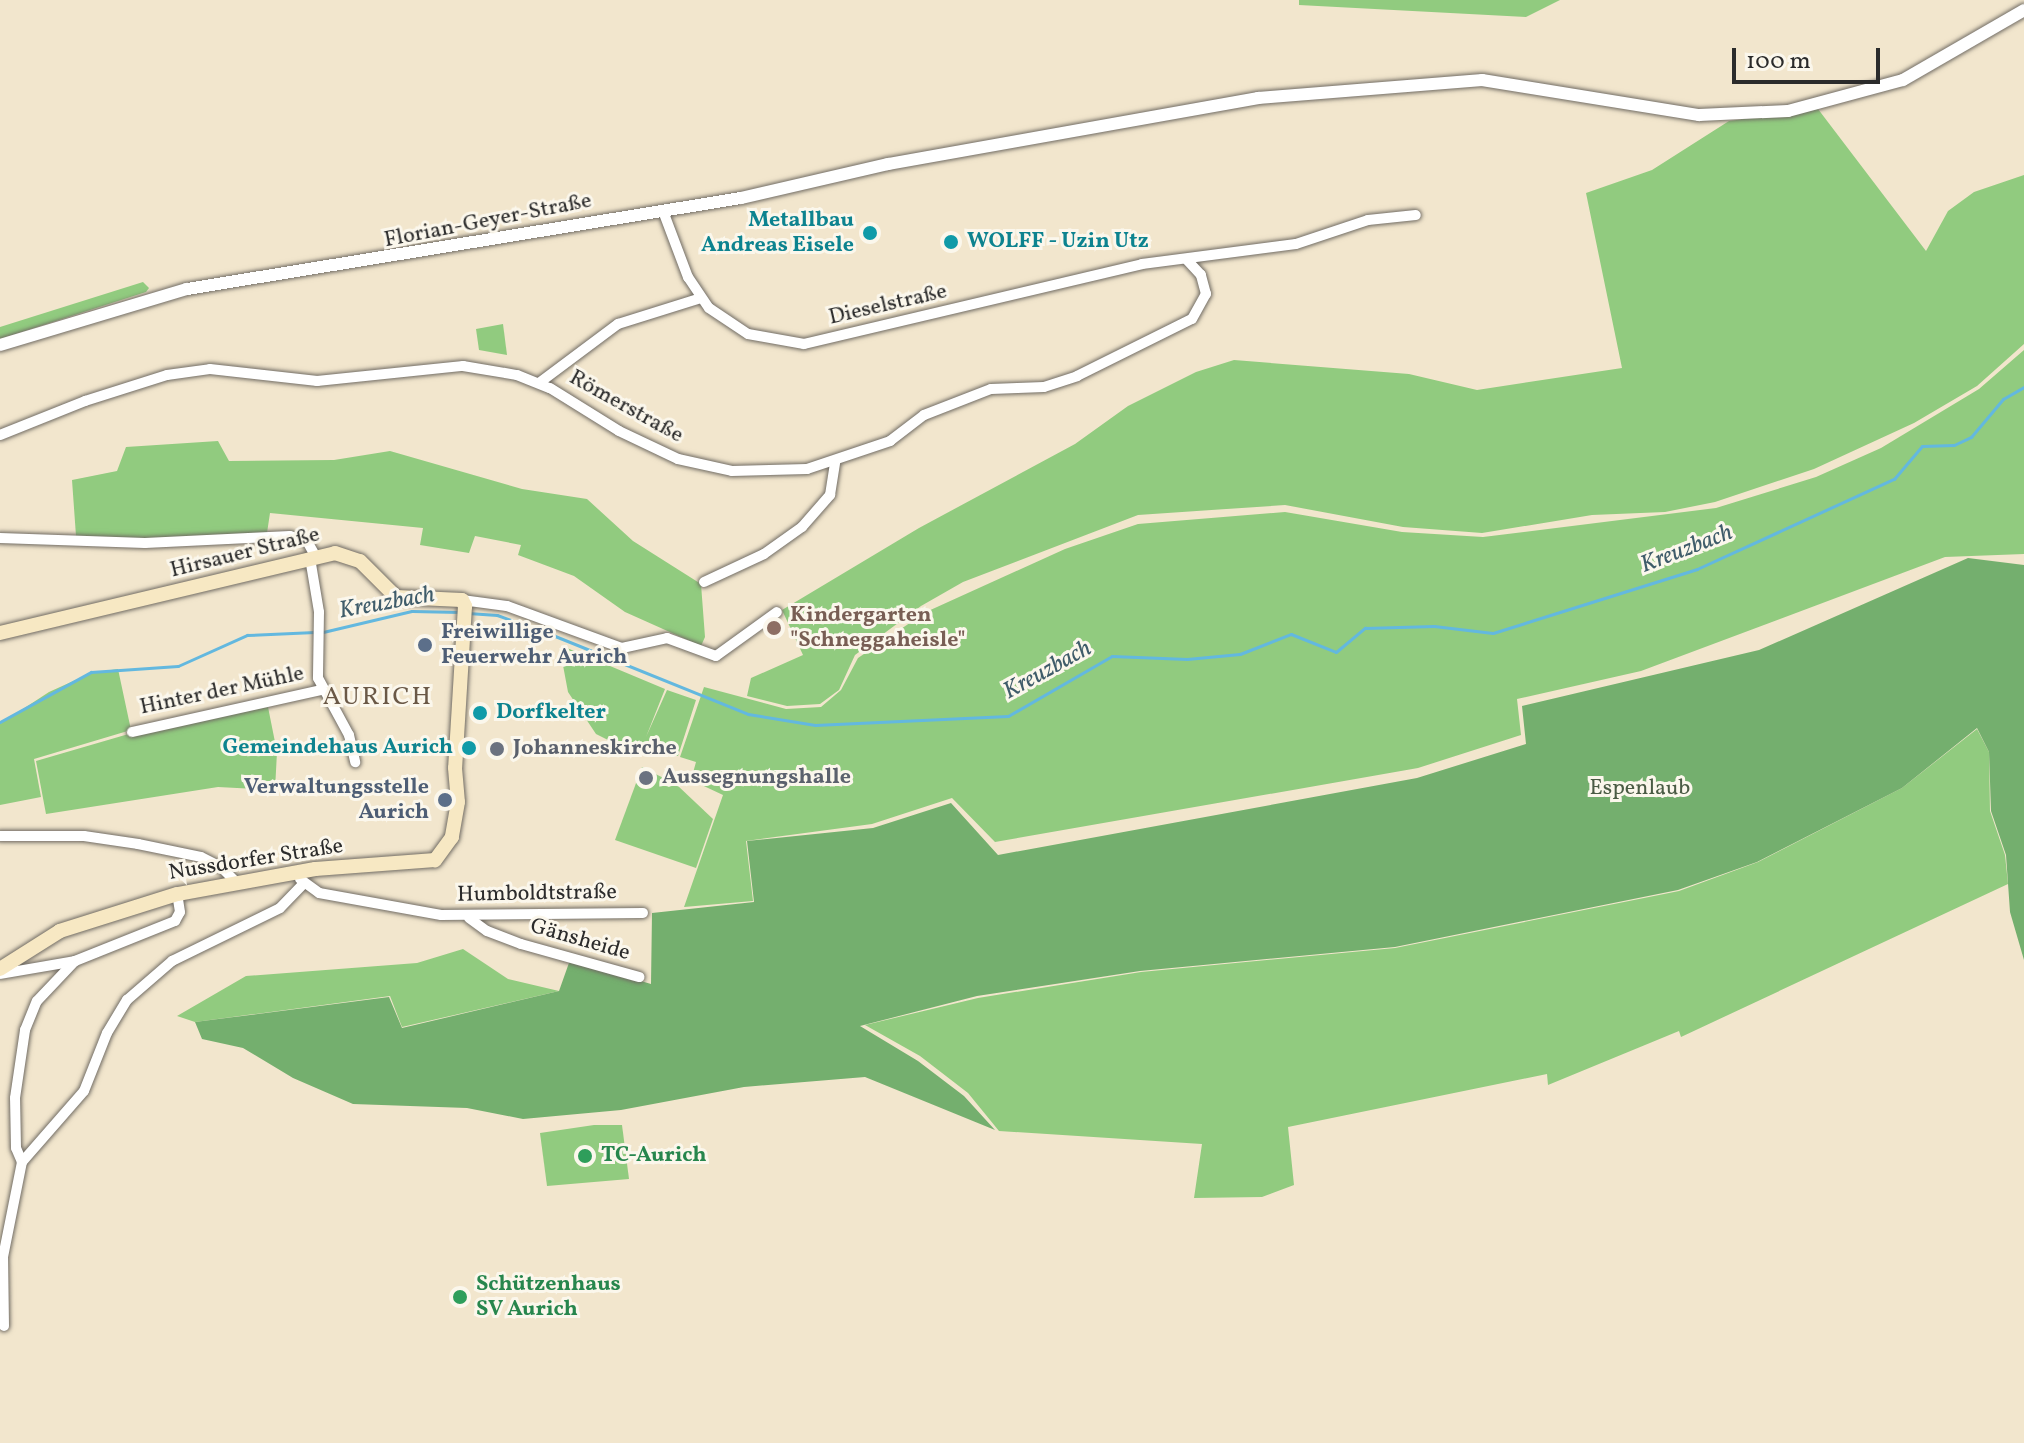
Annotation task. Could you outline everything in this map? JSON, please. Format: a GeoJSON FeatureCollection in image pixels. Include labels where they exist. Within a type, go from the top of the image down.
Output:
{"type":"FeatureCollection","features":[{"type":"Feature","properties":{"kind":"main road","name":"Hirsauer Straße"},"geometry":{"type":"LineString","coordinates":[[0,633],[340,553],[356,558],[396,597],[464,608]]}},
{"type":"Feature","properties":{"kind":"main road","name":"Nussdorfer Straße"},"geometry":{"type":"LineString","coordinates":[[2,972],[60,931],[177,894],[435,860],[452,837],[458,802],[455,768],[464,608]]}},
{"type":"Feature","properties":{"kind":"street","name":"Florian-Geyer-Straße"},"geometry":{"type":"LineString","coordinates":[[0,345],[177,290],[663,211],[986,145],[1227,102],[1467,79],[1538,85],[1688,114],[1764,115],[1842,100],[1903,80],[2024,10]]}},
{"type":"Feature","properties":{"kind":"street","name":"Dieselstraße"},"geometry":{"type":"LineString","coordinates":[[663,211],[701,298],[728,325],[804,344],[1142,264],[1296,244],[1368,220],[1416,215]]}},
{"type":"Feature","properties":{"kind":"street","name":"Römerstraße"},"geometry":{"type":"LineString","coordinates":[[0,435],[167,375],[210,369],[317,381],[463,366],[539,383],[678,459],[732,471],[772,472],[835,462],[890,441],[944,405],[1002,387],[1044,387],[1192,319],[1206,294],[1201,275],[1187,260]]}},
{"type":"Feature","properties":{"kind":"street"},"geometry":{"type":"LineString","coordinates":[[539,383],[618,324],[701,298]]}},
{"type":"Feature","properties":{"kind":"street"},"geometry":{"type":"LineString","coordinates":[[704,582],[764,554],[802,527],[830,495],[835,462]]}},
{"type":"Feature","properties":{"kind":"street"},"geometry":{"type":"LineString","coordinates":[[0,538],[145,543],[290,536],[307,541],[313,558],[320,625],[321,690],[343,721],[355,762]]}},
{"type":"Feature","properties":{"kind":"street"},"geometry":{"type":"LineString","coordinates":[[464,608],[507,606],[622,648],[667,638],[716,656],[777,612]]}},
{"type":"Feature","properties":{"kind":"street","name":"Hinter der Mühle"},"geometry":{"type":"LineString","coordinates":[[132,732],[321,690]]}},
{"type":"Feature","properties":{"kind":"street"},"geometry":{"type":"LineString","coordinates":[[0,836],[97,837],[176,851],[221,867],[238,884]]}},
{"type":"Feature","properties":{"kind":"street"},"geometry":{"type":"LineString","coordinates":[[4,1326],[5,1227],[22,1162],[84,1091],[127,1000],[172,961],[280,908],[300,879]]}},
{"type":"Feature","properties":{"kind":"street","name":"Humboldtstraße"},"geometry":{"type":"LineString","coordinates":[[300,879],[386,907],[469,918],[643,913]]}},
{"type":"Feature","properties":{"kind":"street"},"geometry":{"type":"LineString","coordinates":[[2,972],[75,961],[175,921],[180,912],[177,894]]}},
{"type":"Feature","properties":{"kind":"street","name":"Gänsheide"},"geometry":{"type":"LineString","coordinates":[[469,918],[487,931],[521,944],[639,977]]}},
{"type":"Feature","properties":{"kind":"street"},"geometry":{"type":"LineString","coordinates":[[22,1162],[16,1148],[15,1098],[25,1030],[37,1001],[75,961]]}},
{"type":"Feature","properties":{"kind":"green space"},"geometry":{"type":"Polygon","coordinates":[[[1299,0],[1560,0],[1526,17],[1299,5],[1299,0]]]}},
{"type":"Feature","properties":{"kind":"green space"},"geometry":{"type":"Polygon","coordinates":[[[1818,109],[1926,251],[1948,211],[1974,192],[2024,175],[2024,344],[1977,386],[1914,423],[1814,469],[1715,502],[1665,512],[1592,515],[1482,533],[1403,527],[1285,505],[1138,515],[963,582],[921,606],[855,655],[839,690],[820,704],[787,706],[747,696],[751,678],[803,655],[782,610],[919,528],[1075,444],[1128,406],[1196,372],[1234,360],[1409,374],[1477,390],[1622,368],[1586,193],[1652,170],[1729,121],[1818,109]]]}},
{"type":"Feature","properties":{"kind":"green space"},"geometry":{"type":"Polygon","coordinates":[[[143,282],[149,288],[146,292],[0,339],[0,327],[143,282]]]}},
{"type":"Feature","properties":{"kind":"green space"},"geometry":{"type":"Polygon","coordinates":[[[503,324],[507,355],[479,350],[476,329],[503,324]]]}},
{"type":"Feature","properties":{"kind":"green space"},"geometry":{"type":"Polygon","coordinates":[[[2024,350],[2024,554],[1945,557],[1641,671],[1517,699],[1521,735],[1418,768],[995,842],[952,798],[872,824],[746,841],[753,901],[684,907],[723,795],[691,780],[696,762],[680,757],[704,687],[786,709],[821,707],[841,690],[858,658],[926,612],[1065,549],[1138,524],[1285,512],[1402,532],[1483,537],[1716,508],[1816,477],[1881,448],[1979,389],[2024,350]]]}},
{"type":"Feature","properties":{"kind":"green space"},"geometry":{"type":"Polygon","coordinates":[[[218,441],[229,461],[334,460],[390,451],[522,489],[587,499],[633,541],[701,584],[705,637],[701,646],[625,612],[574,576],[518,555],[521,545],[475,536],[469,553],[420,545],[423,528],[270,513],[267,533],[144,540],[76,536],[72,480],[117,471],[126,447],[218,441]]]}},
{"type":"Feature","properties":{"kind":"green space","name":"Espenlaub"},"geometry":{"type":"Polygon","coordinates":[[[1968,558],[2024,565],[2024,960],[2010,912],[2006,855],[1991,811],[1989,752],[1977,728],[1902,788],[1757,862],[1678,890],[1395,947],[1140,971],[977,996],[860,1026],[918,1061],[964,1096],[995,1130],[865,1077],[744,1087],[621,1110],[523,1119],[467,1108],[353,1104],[293,1078],[243,1048],[202,1039],[195,1022],[389,997],[402,1028],[559,991],[570,960],[651,984],[652,913],[754,902],[747,841],[873,828],[951,803],[998,855],[1417,778],[1526,744],[1522,706],[1759,650],[1968,558]]]}},
{"type":"Feature","properties":{"kind":"green space"},"geometry":{"type":"Polygon","coordinates":[[[567,648],[665,689],[646,737],[667,690],[696,700],[678,756],[643,754],[643,744],[641,754],[632,752],[596,734],[568,692],[562,660],[567,648]]]}},
{"type":"Feature","properties":{"kind":"green space"},"geometry":{"type":"Polygon","coordinates":[[[118,669],[131,730],[34,759],[41,797],[0,805],[0,724],[49,692],[91,673],[118,669]]]}},
{"type":"Feature","properties":{"kind":"green space"},"geometry":{"type":"Polygon","coordinates":[[[268,707],[277,752],[275,790],[218,787],[46,814],[36,761],[132,733],[268,707]]]}},
{"type":"Feature","properties":{"kind":"green space"},"geometry":{"type":"Polygon","coordinates":[[[1977,729],[1989,752],[1990,811],[2005,855],[2008,884],[1681,1037],[1679,1031],[1548,1085],[1547,1074],[1288,1127],[1294,1185],[1262,1197],[1194,1198],[1202,1144],[999,1131],[968,1093],[920,1056],[865,1025],[978,998],[1141,972],[1395,948],[1679,891],[1758,862],[1902,788],[1977,729]]]}},
{"type":"Feature","properties":{"kind":"green space"},"geometry":{"type":"Polygon","coordinates":[[[642,767],[677,785],[713,819],[696,868],[615,840],[642,767]]]}},
{"type":"Feature","properties":{"kind":"green space"},"geometry":{"type":"Polygon","coordinates":[[[463,949],[508,979],[559,991],[402,1027],[390,996],[195,1022],[177,1016],[246,976],[417,963],[463,949]]]}},
{"type":"Feature","properties":{"kind":"green space","name":"TC-Aurich"},"geometry":{"type":"Polygon","coordinates":[[[594,1125],[622,1125],[629,1179],[547,1186],[540,1133],[594,1125]]]}},
{"type":"Feature","properties":{"kind":"waterway","name":"Kreuzbach"},"geometry":{"type":"LineString","coordinates":[[468,613],[497,615],[550,634],[748,714],[815,725],[1008,716],[1112,656],[1187,659],[1240,654],[1291,634],[1336,652],[1365,628],[1434,626],[1493,633],[1697,569],[1894,479],[1922,446],[1954,445],[1971,437],[2003,399],[2024,387]]}},
{"type":"Feature","properties":{"kind":"waterway","name":"Kreuzbach"},"geometry":{"type":"LineString","coordinates":[[323,632],[412,611],[460,612]]}},
{"type":"Feature","properties":{"kind":"waterway","name":"Kreuzbach"},"geometry":{"type":"LineString","coordinates":[[0,722],[91,672],[178,666],[247,635],[315,632]]}},
{"type":"Feature","properties":{"kind":"place","name":"Metallbau Andreas Eisele"},"geometry":{"type":"Point","coordinates":[870,233]}},
{"type":"Feature","properties":{"kind":"place","name":"WOLFF - Uzin Utz"},"geometry":{"type":"Point","coordinates":[951,242]}},
{"type":"Feature","properties":{"kind":"place","name":"Kindergarten \"Schneggaheisle\""},"geometry":{"type":"Point","coordinates":[774,628]}},
{"type":"Feature","properties":{"kind":"place","name":"Freiwillige Feuerwehr Aurich"},"geometry":{"type":"Point","coordinates":[425,645]}},
{"type":"Feature","properties":{"kind":"place","name":"Dorfkelter"},"geometry":{"type":"Point","coordinates":[480,713]}},
{"type":"Feature","properties":{"kind":"place","name":"Gemeindehaus Aurich"},"geometry":{"type":"Point","coordinates":[469,748]}},
{"type":"Feature","properties":{"kind":"place","name":"Johanneskirche"},"geometry":{"type":"Point","coordinates":[497,749]}},
{"type":"Feature","properties":{"kind":"place","name":"Aussegnungshalle"},"geometry":{"type":"Point","coordinates":[646,778]}},
{"type":"Feature","properties":{"kind":"place","name":"Verwaltungsstelle Aurich"},"geometry":{"type":"Point","coordinates":[445,800]}},
{"type":"Feature","properties":{"kind":"place","name":"TC-Aurich"},"geometry":{"type":"Point","coordinates":[585,1156]}},
{"type":"Feature","properties":{"kind":"place","name":"Schützenhaus SV Aurich"},"geometry":{"type":"Point","coordinates":[460,1297]}},
{"type":"Feature","properties":{"kind":"district","name":"AURICH"},"geometry":{"type":"Point","coordinates":[378,698]}}]}
